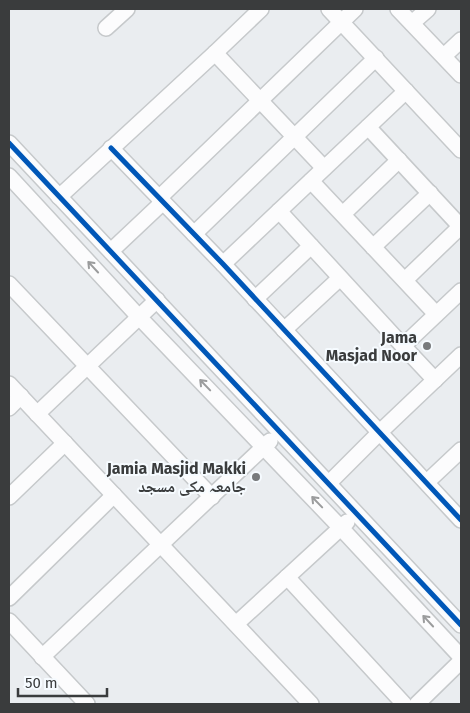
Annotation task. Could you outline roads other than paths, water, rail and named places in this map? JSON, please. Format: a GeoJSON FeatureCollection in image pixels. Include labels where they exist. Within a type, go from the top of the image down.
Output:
{"type":"FeatureCollection","features":[{"type":"Feature","properties":{"kind":"street"},"geometry":{"type":"LineString","coordinates":[[106,28],[127,9]]}},
{"type":"Feature","properties":{"kind":"street"},"geometry":{"type":"LineString","coordinates":[[59,197],[261,9]]}},
{"type":"Feature","properties":{"kind":"street"},"geometry":{"type":"LineString","coordinates":[[329,9],[461,150]]}},
{"type":"Feature","properties":{"kind":"street"},"geometry":{"type":"LineString","coordinates":[[111,251],[260,100],[355,9]]}},
{"type":"Feature","properties":{"kind":"street"},"geometry":{"type":"LineString","coordinates":[[398,9],[461,75]]}},
{"type":"Feature","properties":{"kind":"street"},"geometry":{"type":"LineString","coordinates":[[412,23],[428,9]]}},
{"type":"Feature","properties":{"kind":"street"},"geometry":{"type":"LineString","coordinates":[[444,56],[461,40]]}},
{"type":"Feature","properties":{"kind":"street"},"geometry":{"type":"LineString","coordinates":[[215,53],[324,168]]}},
{"type":"Feature","properties":{"kind":"street"},"geometry":{"type":"LineString","coordinates":[[194,234],[376,58]]}},
{"type":"Feature","properties":{"kind":"street"},"geometry":{"type":"LineString","coordinates":[[223,264],[406,91]]}},
{"type":"Feature","properties":{"kind":"street"},"geometry":{"type":"LineString","coordinates":[[368,127],[461,227],[404,280]]}},
{"type":"Feature","properties":{"kind":"street"},"geometry":{"type":"LineString","coordinates":[[9,143],[461,625]]}},
{"type":"Feature","properties":{"kind":"street"},"geometry":{"type":"LineString","coordinates":[[111,148],[460,516]]}},
{"type":"Feature","properties":{"kind":"street"},"geometry":{"type":"LineString","coordinates":[[343,214],[399,160]]}},
{"type":"Feature","properties":{"kind":"street"},"geometry":{"type":"LineString","coordinates":[[9,176],[139,317],[341,528],[461,657]]}},
{"type":"Feature","properties":{"kind":"street"},"geometry":{"type":"LineString","coordinates":[[311,181],[436,314]]}},
{"type":"Feature","properties":{"kind":"street"},"geometry":{"type":"LineString","coordinates":[[373,247],[430,194]]}},
{"type":"Feature","properties":{"kind":"street"},"geometry":{"type":"LineString","coordinates":[[279,211],[435,380]]}},
{"type":"Feature","properties":{"kind":"street"},"geometry":{"type":"LineString","coordinates":[[255,299],[311,246]]}},
{"type":"Feature","properties":{"kind":"street"},"geometry":{"type":"LineString","coordinates":[[284,330],[340,278]]}},
{"type":"Feature","properties":{"kind":"street"},"geometry":{"type":"LineString","coordinates":[[9,284],[212,497]]}},
{"type":"Feature","properties":{"kind":"street"},"geometry":{"type":"LineString","coordinates":[[403,346],[461,291]]}},
{"type":"Feature","properties":{"kind":"street"},"geometry":{"type":"LineString","coordinates":[[37,414],[156,300]]}},
{"type":"Feature","properties":{"kind":"street"},"geometry":{"type":"LineString","coordinates":[[329,483],[461,354]]}},
{"type":"Feature","properties":{"kind":"street"},"geometry":{"type":"LineString","coordinates":[[9,384],[311,704]]}},
{"type":"Feature","properties":{"kind":"street"},"geometry":{"type":"LineString","coordinates":[[9,408],[21,396]]}},
{"type":"Feature","properties":{"kind":"street"},"geometry":{"type":"LineString","coordinates":[[42,657],[280,432]]}},
{"type":"Feature","properties":{"kind":"street"},"geometry":{"type":"LineString","coordinates":[[9,498],[65,443]]}},
{"type":"Feature","properties":{"kind":"street"},"geometry":{"type":"LineString","coordinates":[[427,482],[461,450]]}},
{"type":"Feature","properties":{"kind":"street"},"geometry":{"type":"LineString","coordinates":[[9,598],[114,495]]}},
{"type":"Feature","properties":{"kind":"street"},"geometry":{"type":"LineString","coordinates":[[236,624],[357,514]]}},
{"type":"Feature","properties":{"kind":"street"},"geometry":{"type":"LineString","coordinates":[[287,577],[404,704]]}},
{"type":"Feature","properties":{"kind":"street"},"geometry":{"type":"LineString","coordinates":[[12,632],[42,657],[87,704]]}},
{"type":"Feature","properties":{"kind":"street"},"geometry":{"type":"LineString","coordinates":[[416,704],[461,661]]}},
{"type":"Feature","properties":{"kind":"place","name":"Jama Masjad Noor"},"geometry":{"type":"Point","coordinates":[427,346]}},
{"type":"Feature","properties":{"kind":"place","name":"Jamia Masjid Makki جامعہ مکی مسجد"},"geometry":{"type":"Point","coordinates":[256,477]}}]}
